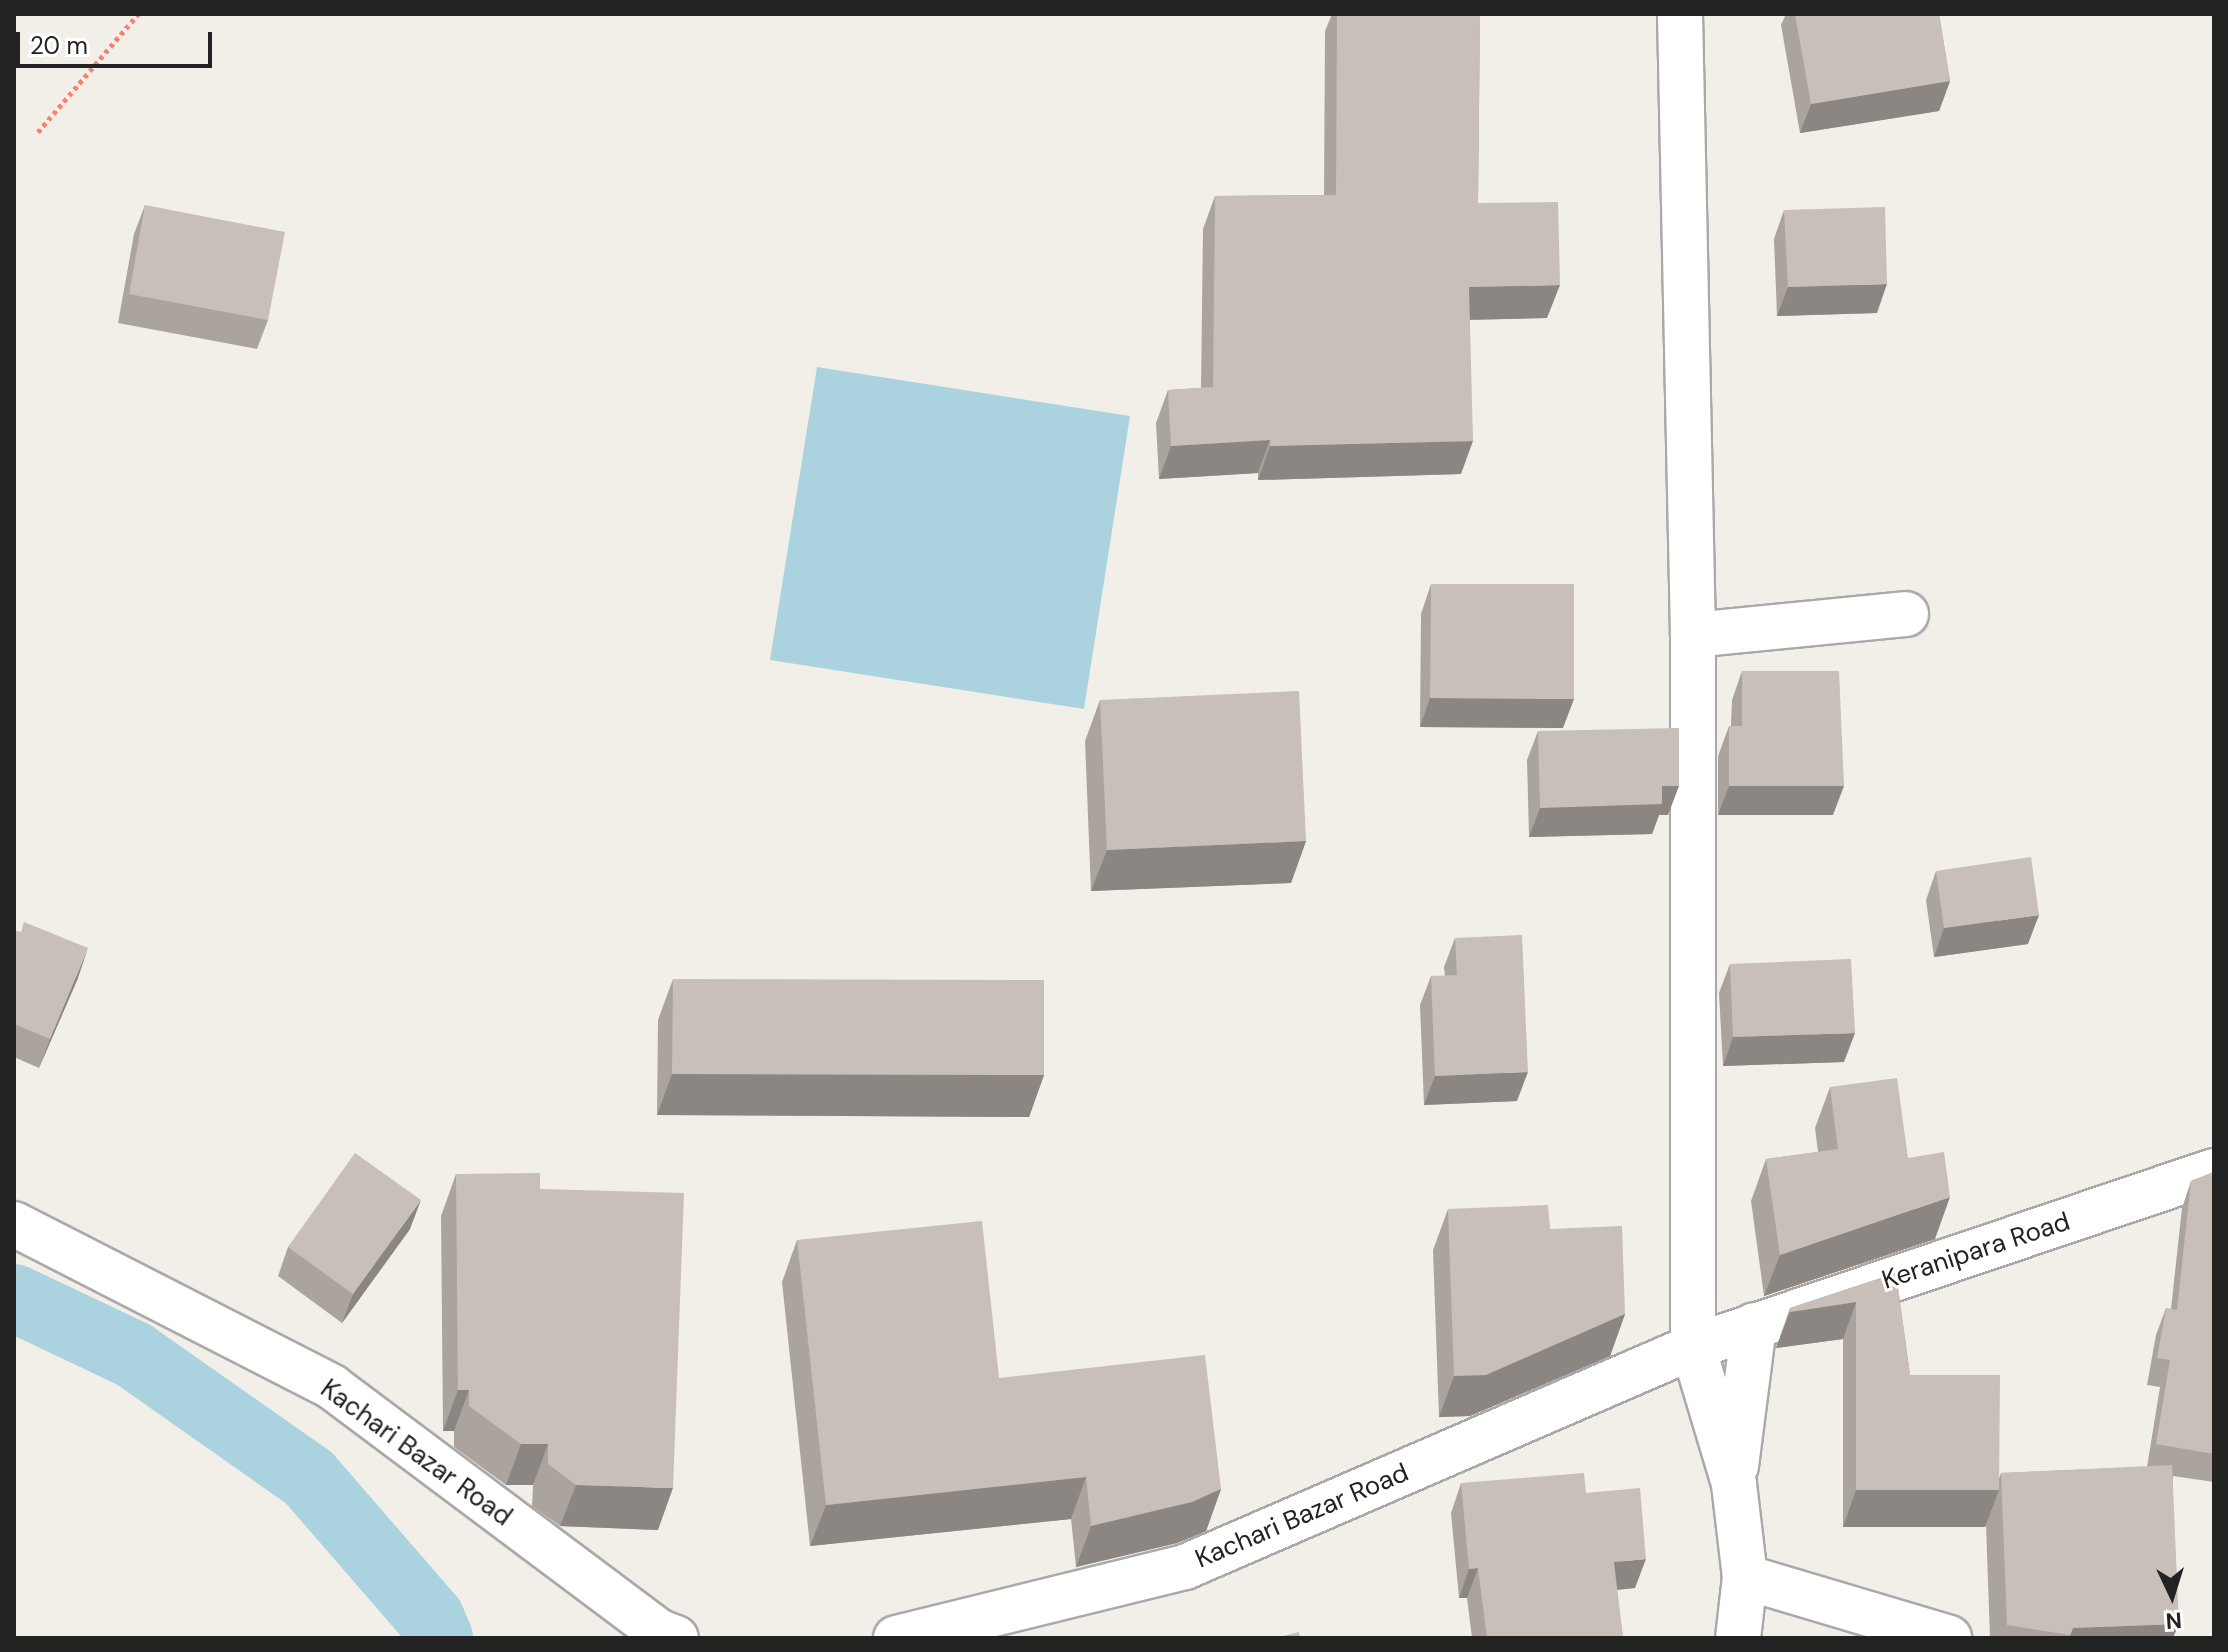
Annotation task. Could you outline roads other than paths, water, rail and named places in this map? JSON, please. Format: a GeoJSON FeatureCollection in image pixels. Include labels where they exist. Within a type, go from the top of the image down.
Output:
{"type":"FeatureCollection","features":[{"type":"Feature","properties":{"kind":"street"},"geometry":{"type":"LineString","coordinates":[[1680,14],[1693,635],[1693,1347],[1734,1484],[1745,1577],[1738,1638]]}},
{"type":"Feature","properties":{"kind":"street"},"geometry":{"type":"LineString","coordinates":[[1693,635],[1906,614]]}},
{"type":"Feature","properties":{"kind":"street","name":"Keranipara Road"},"geometry":{"type":"LineString","coordinates":[[1693,1347],[2214,1171]]}},
{"type":"Feature","properties":{"kind":"street","name":"Kachari Bazar Road"},"geometry":{"type":"LineString","coordinates":[[14,1224],[332,1387],[660,1632],[676,1638]]}},
{"type":"Feature","properties":{"kind":"street"},"geometry":{"type":"LineString","coordinates":[[1734,1484],[1754,1325]]}},
{"type":"Feature","properties":{"kind":"street","name":"Kachari Bazar Road"},"geometry":{"type":"LineString","coordinates":[[896,1638],[1185,1567],[1693,1347]]}},
{"type":"Feature","properties":{"kind":"street"},"geometry":{"type":"LineString","coordinates":[[1745,1577],[1949,1638]]}},
{"type":"Feature","properties":{"kind":"water"},"geometry":{"type":"Polygon","coordinates":[[[817,367],[1130,416],[1084,709],[770,660],[817,367]]]}},
{"type":"Feature","properties":{"kind":"waterway"},"geometry":{"type":"LineString","coordinates":[[14,1298],[134,1355],[309,1478],[431,1619],[439,1638]]}}]}
